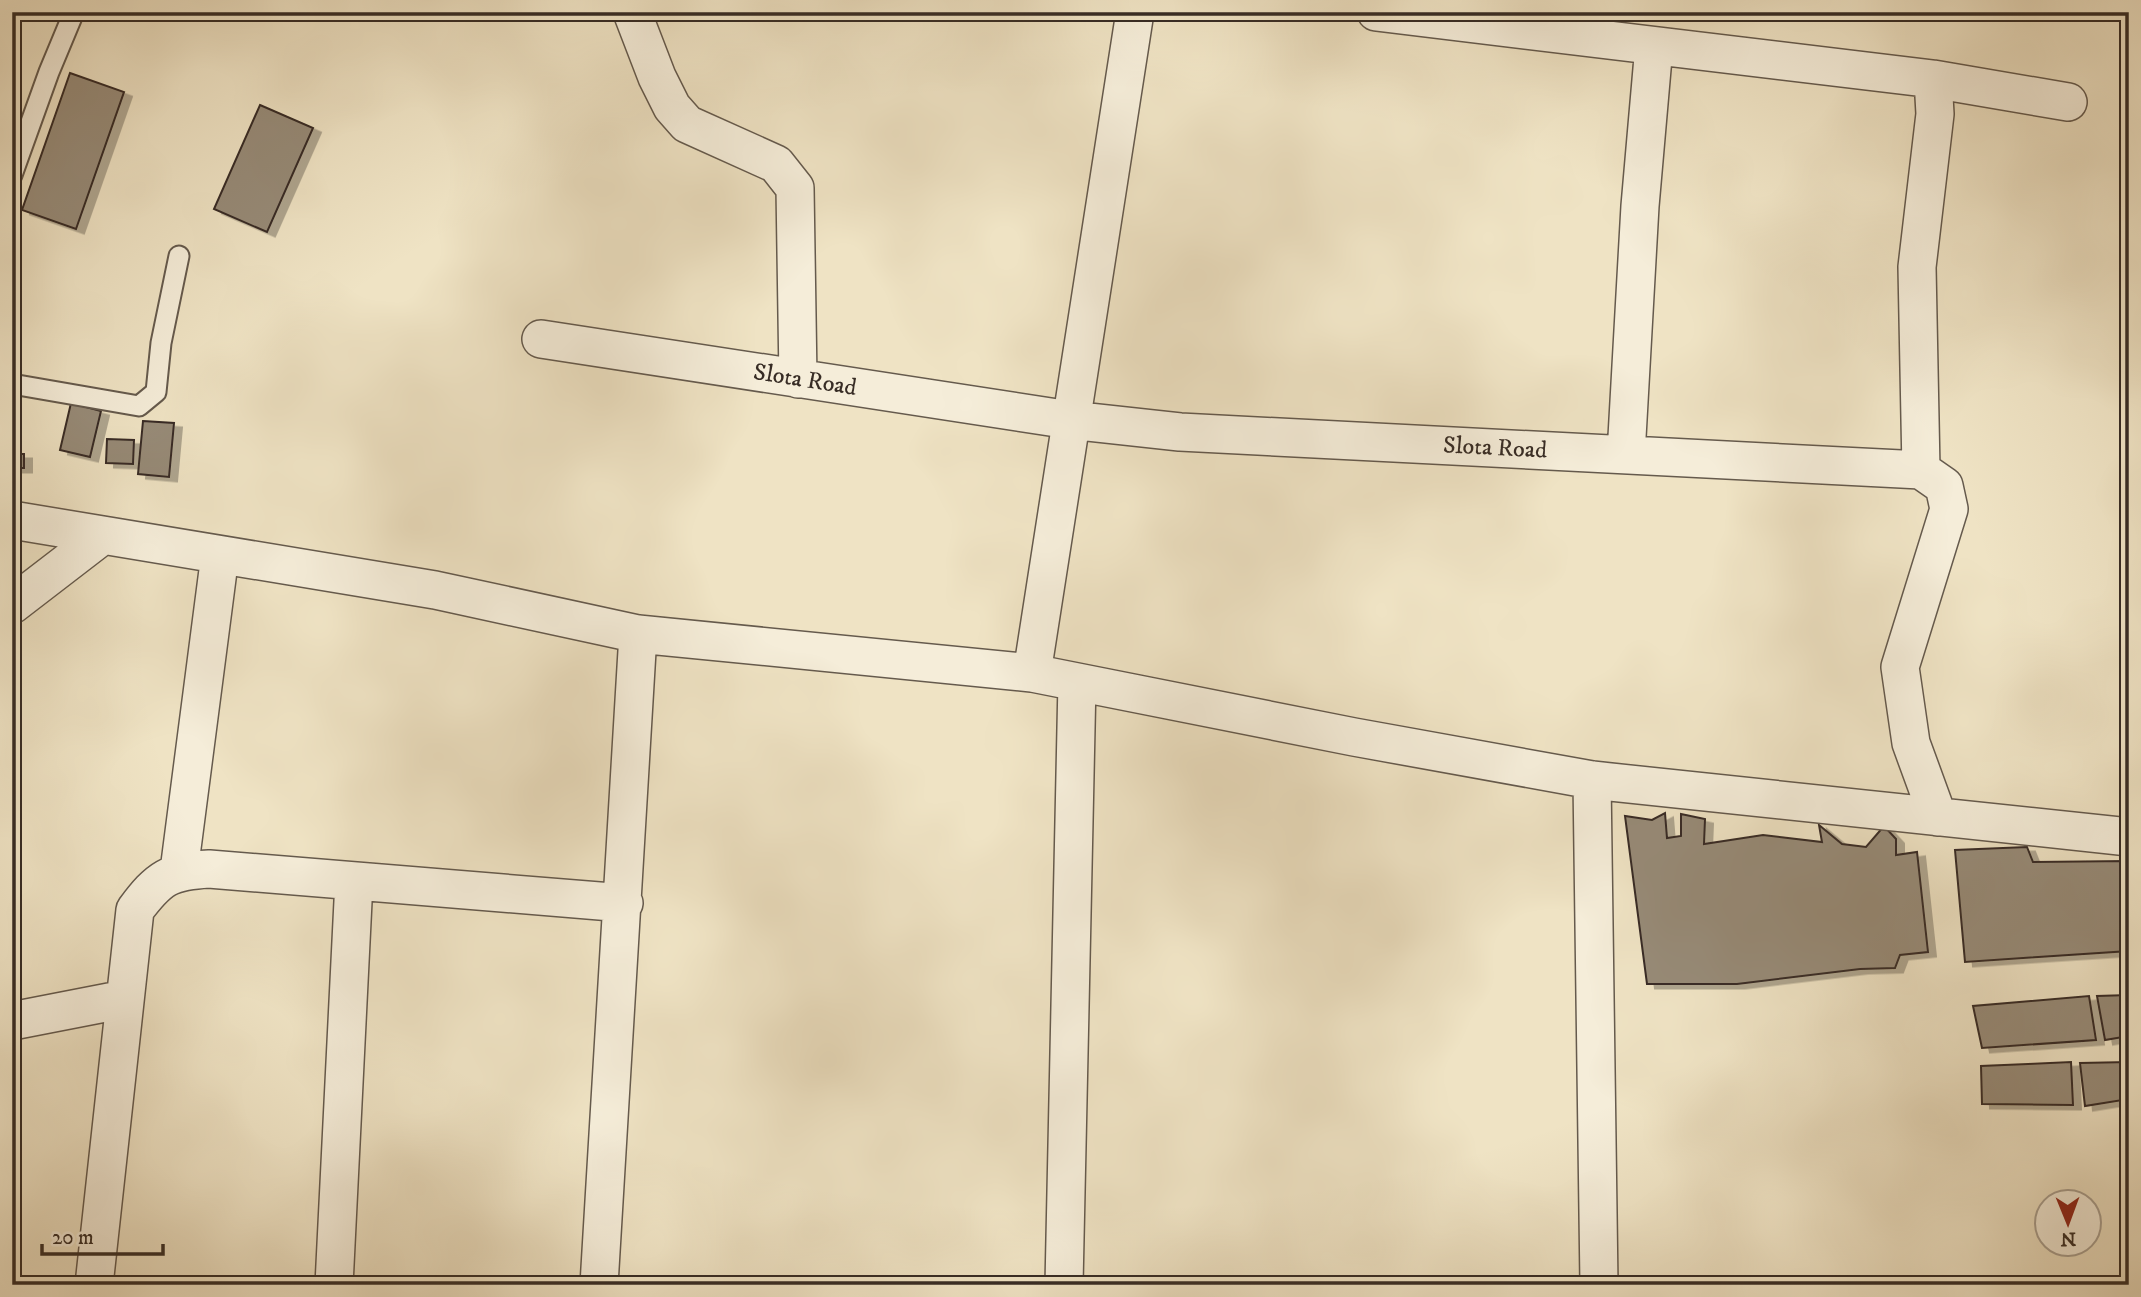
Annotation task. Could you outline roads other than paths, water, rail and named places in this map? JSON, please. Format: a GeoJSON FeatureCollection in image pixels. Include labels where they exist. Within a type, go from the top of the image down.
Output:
{"type":"FeatureCollection","features":[{"type":"Feature","properties":{"kind":"street"},"geometry":{"type":"LineString","coordinates":[[632,12],[657,77],[680,115],[697,129],[776,164],[795,188],[798,379]]}},
{"type":"Feature","properties":{"kind":"street"},"geometry":{"type":"LineString","coordinates":[[1032,673],[1135,12]]}},
{"type":"Feature","properties":{"kind":"street"},"geometry":{"type":"LineString","coordinates":[[1376,12],[1933,79],[2068,102]]}},
{"type":"Feature","properties":{"kind":"street"},"geometry":{"type":"LineString","coordinates":[[1626,455],[1640,206],[1654,46]]}},
{"type":"Feature","properties":{"kind":"street"},"geometry":{"type":"LineString","coordinates":[[1933,79],[1934,114],[1917,267],[1921,470],[1944,486],[1950,509],[1900,667],[1911,743],[1938,817]]}},
{"type":"Feature","properties":{"kind":"street","name":"Slota Road"},"geometry":{"type":"LineString","coordinates":[[541,339],[1070,420],[1194,433],[1921,470]]}},
{"type":"Feature","properties":{"kind":"street"},"geometry":{"type":"LineString","coordinates":[[12,520],[435,590],[638,634],[1032,673],[1354,737],[1592,780],[2129,837]]}},
{"type":"Feature","properties":{"kind":"street"},"geometry":{"type":"LineString","coordinates":[[12,604],[103,535]]}},
{"type":"Feature","properties":{"kind":"street"},"geometry":{"type":"LineString","coordinates":[[179,871],[220,555]]}},
{"type":"Feature","properties":{"kind":"street"},"geometry":{"type":"LineString","coordinates":[[599,1285],[624,903],[638,634]]}},
{"type":"Feature","properties":{"kind":"street"},"geometry":{"type":"LineString","coordinates":[[1064,1285],[1077,682]]}},
{"type":"Feature","properties":{"kind":"street"},"geometry":{"type":"LineString","coordinates":[[1592,780],[1599,1285]]}},
{"type":"Feature","properties":{"kind":"street"},"geometry":{"type":"LineString","coordinates":[[94,1285],[135,910],[155,884],[179,871],[209,869],[624,903]]}},
{"type":"Feature","properties":{"kind":"street"},"geometry":{"type":"LineString","coordinates":[[334,1285],[354,881]]}},
{"type":"Feature","properties":{"kind":"street"},"geometry":{"type":"LineString","coordinates":[[12,1021],[125,999]]}},
{"type":"Feature","properties":{"kind":"lane"},"geometry":{"type":"LineString","coordinates":[[12,175],[48,72],[74,12]]}},
{"type":"Feature","properties":{"kind":"lane"},"geometry":{"type":"LineString","coordinates":[[12,384],[139,406],[156,392],[162,343],[179,256]]}}]}
